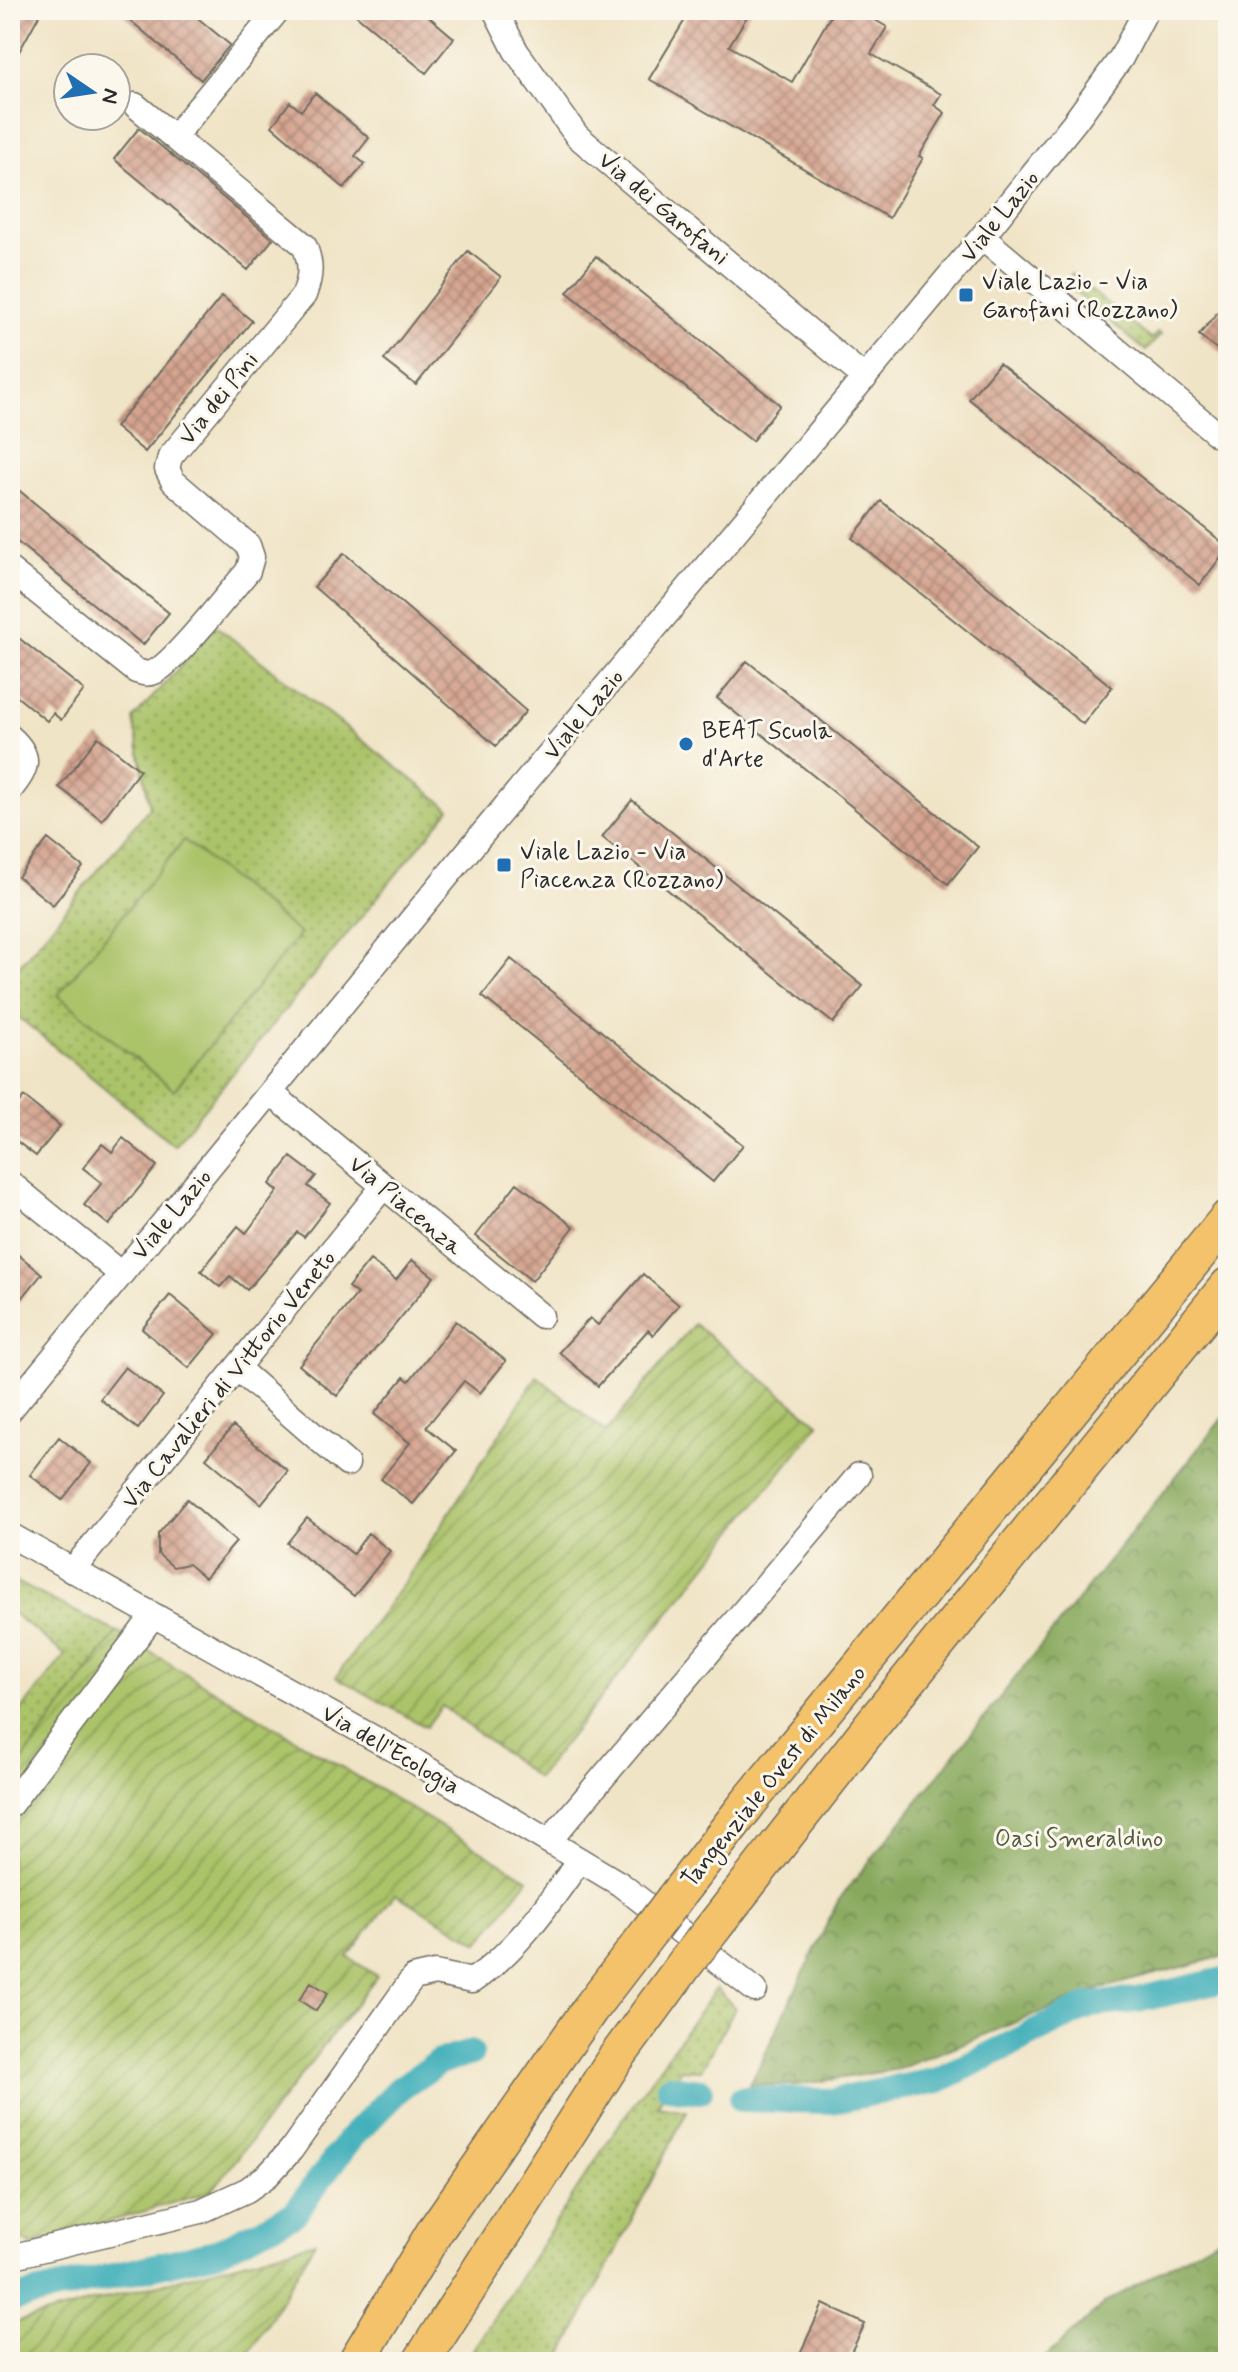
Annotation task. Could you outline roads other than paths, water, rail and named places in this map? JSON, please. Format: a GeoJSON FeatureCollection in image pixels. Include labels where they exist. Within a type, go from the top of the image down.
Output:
{"type":"FeatureCollection","features":[{"type":"Feature","properties":{"kind":"highway","name":"Tangenziale Ovest di Milano"},"geometry":{"type":"LineString","coordinates":[[356,2362],[435,2231],[590,2009],[749,1802],[1228,1218]]}},
{"type":"Feature","properties":{"kind":"highway","name":"Tangenziale Ovest di Milano"},"geometry":{"type":"LineString","coordinates":[[421,2362],[613,2062],[687,1961],[871,1726],[1228,1286]]}},
{"type":"Feature","properties":{"kind":"street"},"geometry":{"type":"LineString","coordinates":[[175,136],[278,10]]}},
{"type":"Feature","properties":{"kind":"street","name":"Via dei Garofani"},"geometry":{"type":"LineString","coordinates":[[495,10],[516,51],[577,136],[865,378]]}},
{"type":"Feature","properties":{"kind":"street","name":"Viale Lazio"},"geometry":{"type":"LineString","coordinates":[[10,1410],[458,863],[982,237],[1085,108],[1121,58],[1146,10]]}},
{"type":"Feature","properties":{"kind":"street","name":"Via dei Pini"},"geometry":{"type":"LineString","coordinates":[[10,570],[136,671],[147,674],[158,671],[176,653],[248,571],[252,557],[248,545],[173,481],[167,469],[170,457],[304,295],[311,278],[310,260],[304,245],[135,105]]}},
{"type":"Feature","properties":{"kind":"street"},"geometry":{"type":"LineString","coordinates":[[982,237],[1228,443]]}},
{"type":"Feature","properties":{"kind":"street"},"geometry":{"type":"LineString","coordinates":[[10,737],[20,746],[26,758],[24,773],[10,790]]}},
{"type":"Feature","properties":{"kind":"street","name":"Via Piacenza"},"geometry":{"type":"LineString","coordinates":[[271,1093],[541,1316]]}},
{"type":"Feature","properties":{"kind":"street"},"geometry":{"type":"LineString","coordinates":[[10,1183],[121,1274]]}},
{"type":"Feature","properties":{"kind":"street","name":"Via Cavalieri di Vittorio Veneto"},"geometry":{"type":"LineString","coordinates":[[72,1571],[383,1187]]}},
{"type":"Feature","properties":{"kind":"street"},"geometry":{"type":"LineString","coordinates":[[238,1369],[347,1464]]}},
{"type":"Feature","properties":{"kind":"street"},"geometry":{"type":"LineString","coordinates":[[549,1841],[859,1475]]}},
{"type":"Feature","properties":{"kind":"street","name":"Via dell'Ecologia"},"geometry":{"type":"LineString","coordinates":[[10,1535],[404,1755],[620,1884],[755,1990]]}},
{"type":"Feature","properties":{"kind":"street"},"geometry":{"type":"LineString","coordinates":[[10,1805],[153,1616]]}},
{"type":"Feature","properties":{"kind":"street"},"geometry":{"type":"LineString","coordinates":[[10,2257],[201,2211],[250,2188],[268,2175],[291,2150],[413,1978],[435,1973],[472,1981],[493,1967],[527,1933],[580,1860]]}},
{"type":"Feature","properties":{"kind":"waterway"},"geometry":{"type":"LineString","coordinates":[[742,2099],[832,2101],[939,2080],[1090,2005],[1137,2000],[1228,1979]]}},
{"type":"Feature","properties":{"kind":"waterway"},"geometry":{"type":"LineString","coordinates":[[10,2300],[216,2252],[294,2214],[350,2139],[399,2089],[439,2062],[471,2053]]}},
{"type":"Feature","properties":{"kind":"waterway"},"geometry":{"type":"LineString","coordinates":[[669,2087],[700,2091]]}},
{"type":"Feature","properties":{"kind":"place","name":"Viale Lazio - Via Garofani (Rozzano)"},"geometry":{"type":"Point","coordinates":[966,295]}},
{"type":"Feature","properties":{"kind":"place","name":"BEAT Scuola d'Arte"},"geometry":{"type":"Point","coordinates":[686,744]}},
{"type":"Feature","properties":{"kind":"place","name":"Viale Lazio - Via Piacenza (Rozzano)"},"geometry":{"type":"Point","coordinates":[504,865]}},
{"type":"Feature","properties":{"kind":"park label","name":"Oasi Smeraldino"},"geometry":{"type":"Point","coordinates":[1079,1838]}}]}
